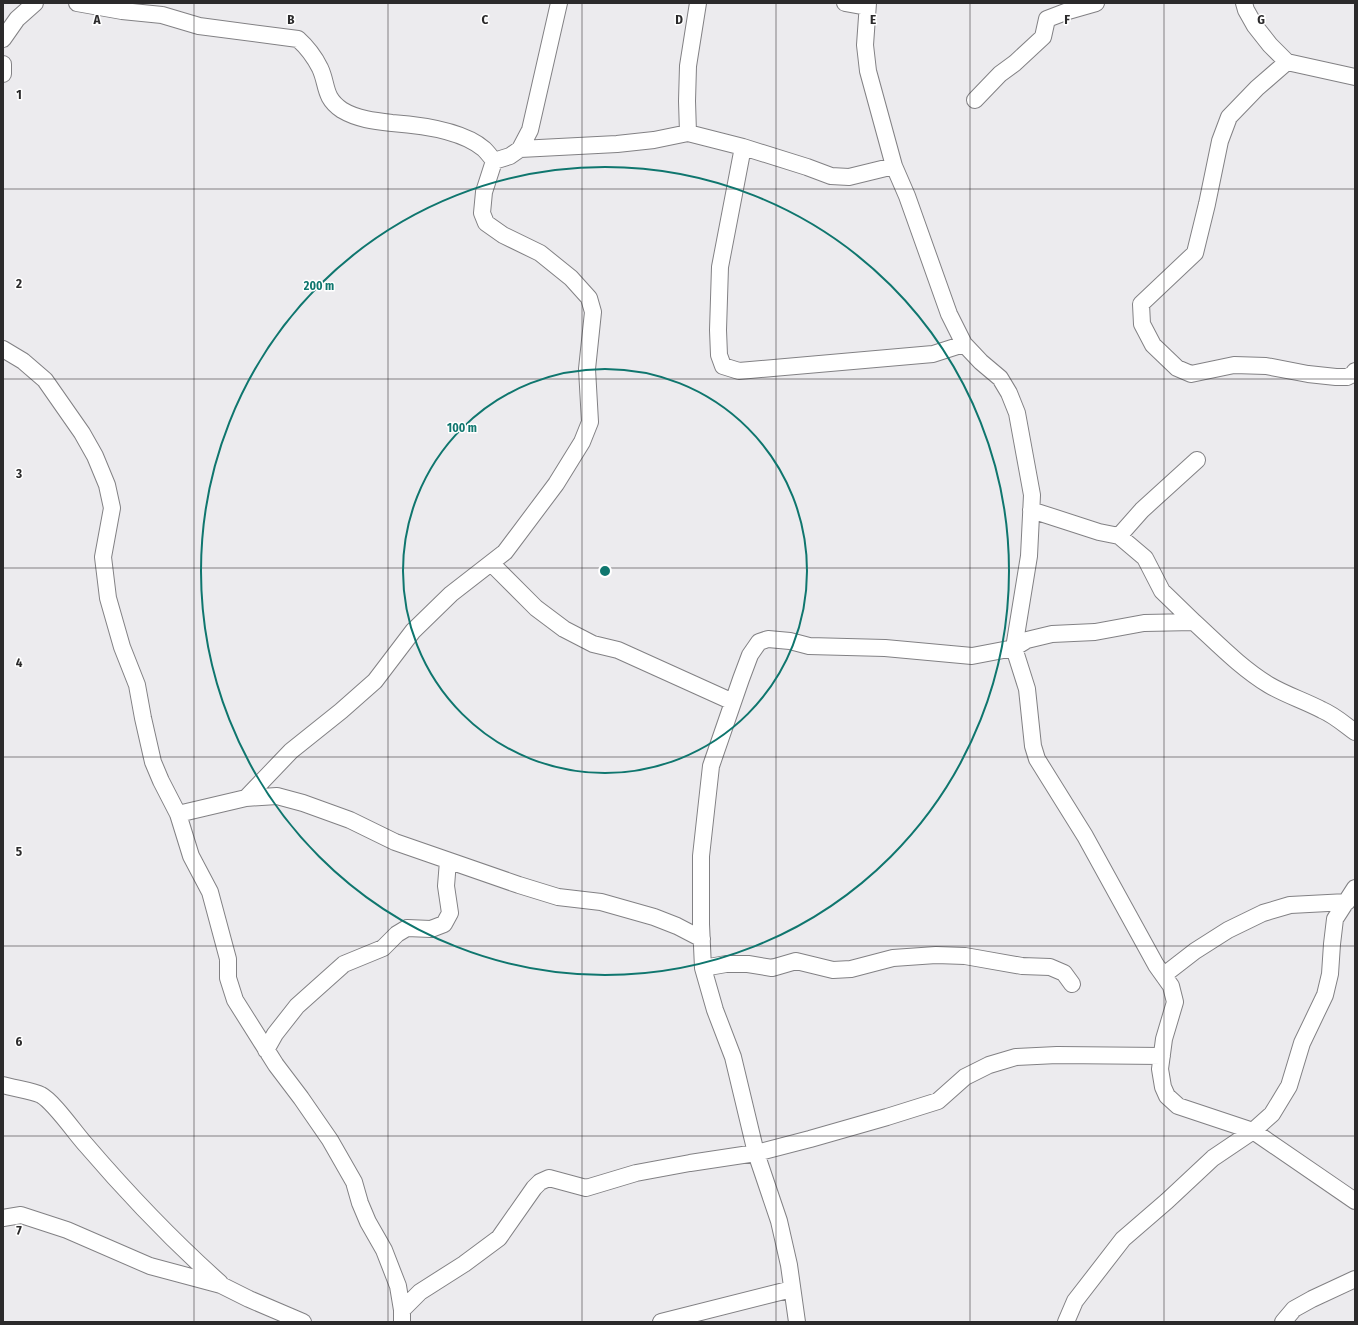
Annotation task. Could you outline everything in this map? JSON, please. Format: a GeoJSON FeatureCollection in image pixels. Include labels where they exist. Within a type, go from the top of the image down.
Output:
{"type":"FeatureCollection","features":[{"type":"Feature","properties":{"kind":"street"},"geometry":{"type":"LineString","coordinates":[[3,39],[17,19],[35,3]]}},
{"type":"Feature","properties":{"kind":"street"},"geometry":{"type":"LineString","coordinates":[[77,3],[122,11],[162,15],[199,26],[298,39],[309,49],[320,68],[329,97],[340,109],[355,117],[373,121],[425,126],[467,138],[484,150],[494,161]]}},
{"type":"Feature","properties":{"kind":"street"},"geometry":{"type":"LineString","coordinates":[[494,161],[510,156],[520,149],[530,130],[559,3]]}},
{"type":"Feature","properties":{"kind":"street"},"geometry":{"type":"LineString","coordinates":[[688,133],[686,101],[688,66],[698,3]]}},
{"type":"Feature","properties":{"kind":"street"},"geometry":{"type":"LineString","coordinates":[[844,3],[867,5],[865,45],[868,71],[894,166],[907,196],[949,314],[964,344],[981,362],[1000,378],[1009,392],[1017,413],[1032,494],[1029,556],[1014,648],[1027,689],[1033,746],[1037,759],[1085,836],[1156,965],[1171,986],[1175,1002],[1164,1040],[1160,1069],[1163,1087],[1167,1096],[1178,1106],[1253,1131],[1355,1201]]}},
{"type":"Feature","properties":{"kind":"street"},"geometry":{"type":"LineString","coordinates":[[975,100],[1000,74],[1015,63],[1043,37],[1048,19],[1068,11],[1096,3]]}},
{"type":"Feature","properties":{"kind":"street"},"geometry":{"type":"LineString","coordinates":[[1244,3],[1246,10],[1255,26],[1270,45],[1287,62],[1355,76]]}},
{"type":"Feature","properties":{"kind":"street"},"geometry":{"type":"LineString","coordinates":[[1287,62],[1257,88],[1229,117],[1220,141],[1195,253],[1141,304],[1142,324],[1153,346],[1177,368],[1190,374],[1234,365],[1266,366],[1308,374],[1336,377],[1347,377],[1355,371]]}},
{"type":"Feature","properties":{"kind":"street"},"geometry":{"type":"LineString","coordinates":[[3,64],[3,74]]}},
{"type":"Feature","properties":{"kind":"street"},"geometry":{"type":"LineString","coordinates":[[520,149],[617,144],[654,140],[688,133],[743,147],[831,176],[849,177],[894,166]]}},
{"type":"Feature","properties":{"kind":"street"},"geometry":{"type":"LineString","coordinates":[[743,147],[720,267],[718,330],[719,355],[723,366],[739,371],[925,355],[933,354],[964,344]]}},
{"type":"Feature","properties":{"kind":"street"},"geometry":{"type":"LineString","coordinates":[[246,798],[291,751],[341,711],[375,681],[413,631],[451,594],[505,552],[556,484],[582,442],[590,422],[590,394],[587,369],[593,312],[589,298],[571,278],[540,253],[503,235],[486,223],[482,213],[484,192],[494,161]]}},
{"type":"Feature","properties":{"kind":"street"},"geometry":{"type":"LineString","coordinates":[[3,349],[23,361],[44,380],[82,433],[95,456],[107,485],[112,508],[103,558],[108,598],[122,647],[138,685],[143,718],[153,762],[178,814],[191,856],[210,892],[228,959],[228,978],[234,1000],[266,1050],[330,1140],[354,1182],[360,1204],[368,1222],[384,1250],[398,1286],[402,1316]]}},
{"type":"Feature","properties":{"kind":"street"},"geometry":{"type":"LineString","coordinates":[[1120,536],[1142,510],[1197,460]]}},
{"type":"Feature","properties":{"kind":"street"},"geometry":{"type":"LineString","coordinates":[[1031,510],[1099,532],[1120,536],[1145,558],[1162,591],[1234,659],[1270,685],[1323,710],[1355,732]]}},
{"type":"Feature","properties":{"kind":"street"},"geometry":{"type":"LineString","coordinates":[[491,563],[536,608],[564,629],[593,644],[625,653],[732,702]]}},
{"type":"Feature","properties":{"kind":"street"},"geometry":{"type":"LineString","coordinates":[[797,1322],[779,1221],[756,1153],[733,1057],[715,1010],[703,968],[701,856],[711,766],[732,702],[750,655],[759,642],[768,639],[790,641],[809,646],[886,648],[972,656],[1014,648],[1027,640],[1052,634],[1095,632],[1144,623],[1194,622]]}},
{"type":"Feature","properties":{"kind":"street"},"geometry":{"type":"LineString","coordinates":[[178,814],[246,798],[277,796],[303,802],[350,820],[395,842],[448,861],[519,885],[558,896],[601,902],[654,917],[677,926],[702,939]]}},
{"type":"Feature","properties":{"kind":"street"},"geometry":{"type":"LineString","coordinates":[[266,1050],[275,1034],[297,1006],[344,964],[383,948],[397,934],[408,928],[432,930],[444,924],[450,913],[446,886],[448,861]]}},
{"type":"Feature","properties":{"kind":"street"},"geometry":{"type":"LineString","coordinates":[[1066,1322],[1075,1301],[1123,1239],[1168,1201],[1213,1158],[1253,1131],[1272,1114],[1289,1086],[1302,1043],[1324,994],[1330,974],[1335,919],[1355,888]]}},
{"type":"Feature","properties":{"kind":"street"},"geometry":{"type":"LineString","coordinates":[[1164,975],[1195,951],[1228,930],[1263,913],[1290,905],[1347,902]]}},
{"type":"Feature","properties":{"kind":"street"},"geometry":{"type":"LineString","coordinates":[[703,968],[726,964],[748,964],[772,968],[796,961],[833,970],[851,970],[893,958],[936,955],[965,956],[1022,966],[1050,967],[1064,973],[1072,984]]}},
{"type":"Feature","properties":{"kind":"street"},"geometry":{"type":"LineString","coordinates":[[402,1316],[420,1292],[464,1264],[499,1238],[534,1188],[540,1182],[549,1178],[586,1188],[636,1173],[756,1153],[887,1117],[938,1101],[965,1077],[989,1065],[1016,1057],[1057,1055],[1162,1056]]}},
{"type":"Feature","properties":{"kind":"street"},"geometry":{"type":"LineString","coordinates":[[3,1085],[41,1095],[50,1102],[85,1145],[170,1237],[221,1284]]}},
{"type":"Feature","properties":{"kind":"street"},"geometry":{"type":"LineString","coordinates":[[3,1218],[21,1215],[67,1230],[150,1266],[221,1284],[249,1299],[303,1322]]}},
{"type":"Feature","properties":{"kind":"street"},"geometry":{"type":"LineString","coordinates":[[1283,1322],[1294,1309],[1355,1279]]}},
{"type":"Feature","properties":{"kind":"street"},"geometry":{"type":"LineString","coordinates":[[661,1322],[792,1289]]}}]}
